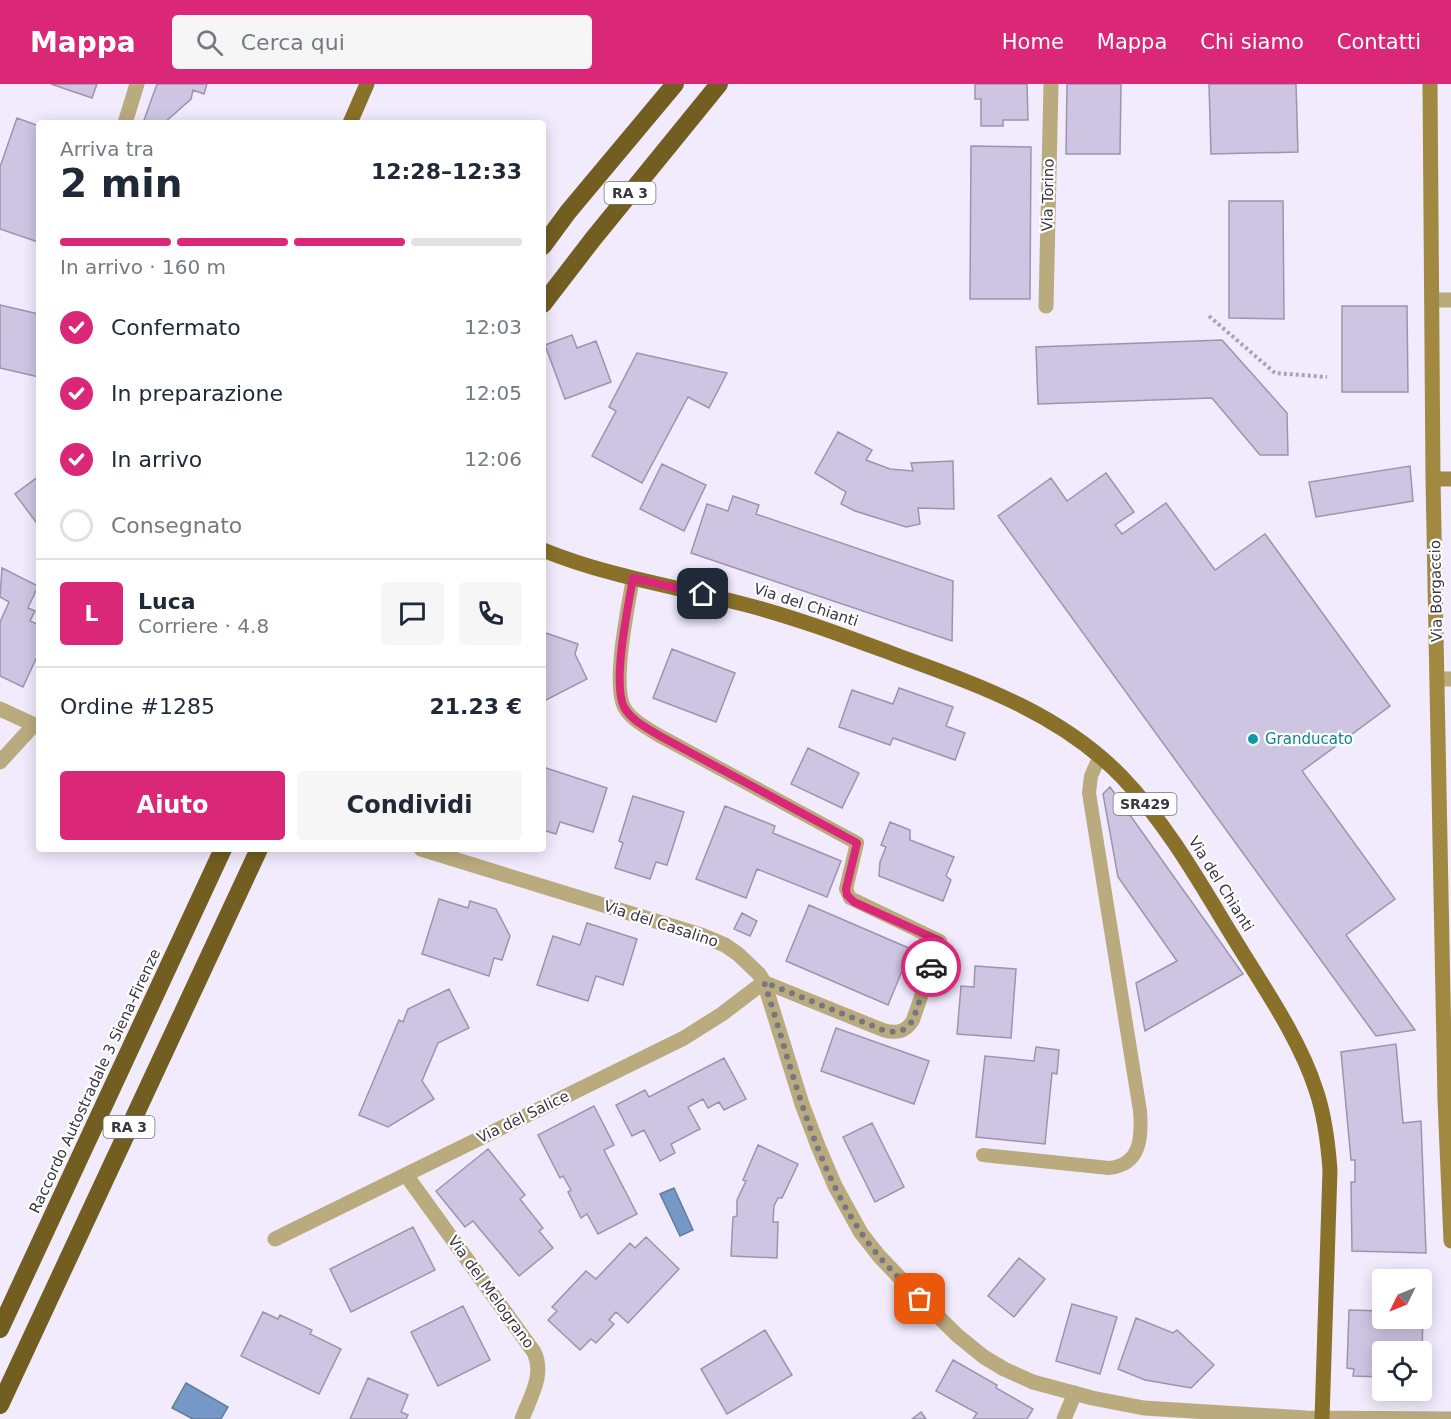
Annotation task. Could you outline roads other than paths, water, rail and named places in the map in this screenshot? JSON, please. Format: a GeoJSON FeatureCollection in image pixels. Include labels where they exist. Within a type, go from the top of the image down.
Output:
{"type":"FeatureCollection","features":[{"type":"Feature","properties":{"kind":"highway","name":"RA 3"},"geometry":{"type":"LineString","coordinates":[[546,242],[568,212],[675,84]]}},
{"type":"Feature","properties":{"kind":"highway","name":"RA 3"},"geometry":{"type":"LineString","coordinates":[[546,300],[719,84]]}},
{"type":"Feature","properties":{"kind":"highway","name":"Raccordo Autostradale 3 Siena-Firenze"},"geometry":{"type":"LineString","coordinates":[[0,1329],[222,852]]}},
{"type":"Feature","properties":{"kind":"highway","name":"RA 3"},"geometry":{"type":"LineString","coordinates":[[0,1405],[258,852]]}},
{"type":"Feature","properties":{"kind":"main road"},"geometry":{"type":"LineString","coordinates":[[351,120],[367,84]]}},
{"type":"Feature","properties":{"kind":"main road","name":"Via Borgaccio"},"geometry":{"type":"LineString","coordinates":[[1430,84],[1433,479],[1444,679],[1451,1241]]}},
{"type":"Feature","properties":{"kind":"main road"},"geometry":{"type":"LineString","coordinates":[[1433,479],[1451,479]]}},
{"type":"Feature","properties":{"kind":"main road","name":"Via del Chianti"},"geometry":{"type":"LineString","coordinates":[[546,551],[585,565],[734,601],[792,618],[984,688],[1039,713],[1100,756],[1123,778],[1166,831],[1196,876],[1282,1021],[1316,1090],[1326,1130],[1330,1170],[1322,1419]]}},
{"type":"Feature","properties":{"kind":"street"},"geometry":{"type":"LineString","coordinates":[[126,120],[137,84]]}},
{"type":"Feature","properties":{"kind":"street","name":"Via Torino"},"geometry":{"type":"LineString","coordinates":[[1046,306],[1051,84]]}},
{"type":"Feature","properties":{"kind":"street"},"geometry":{"type":"LineString","coordinates":[[1432,300],[1451,300]]}},
{"type":"Feature","properties":{"kind":"street"},"geometry":{"type":"LineString","coordinates":[[0,709],[36,727],[0,762]]}},
{"type":"Feature","properties":{"kind":"street","name":"Via del Casalino"},"geometry":{"type":"LineString","coordinates":[[431,852],[701,935],[726,945],[738,954],[764,982],[802,1104],[818,1146],[848,1210],[869,1243],[946,1326],[984,1357],[1004,1369],[1075,1394],[1162,1410],[1322,1419],[1451,1419]]}},
{"type":"Feature","properties":{"kind":"street","name":"Via del Salice"},"geometry":{"type":"LineString","coordinates":[[275,1239],[684,1038],[722,1014],[764,982]]}},
{"type":"Feature","properties":{"kind":"street","name":"Via del Melograno"},"geometry":{"type":"LineString","coordinates":[[406,1175],[538,1360],[538,1375],[522,1419]]}},
{"type":"Feature","properties":{"kind":"street"},"geometry":{"type":"LineString","coordinates":[[1064,1419],[1075,1394]]}},
{"type":"Feature","properties":{"kind":"lane"},"geometry":{"type":"LineString","coordinates":[[633,578],[619,677],[621,698],[626,710],[636,720],[660,736],[857,843],[846,889],[850,898],[940,941],[913,1020],[909,1027],[897,1032],[883,1030],[764,982]]}},
{"type":"Feature","properties":{"kind":"lane"},"geometry":{"type":"LineString","coordinates":[[983,1155],[1109,1168],[1119,1167],[1126,1163],[1137,1148],[1141,1126],[1140,1111],[1089,793],[1091,776],[1100,756]]}},
{"type":"Feature","properties":{"kind":"water"},"geometry":{"type":"Polygon","coordinates":[[[674,1188],[693,1230],[680,1236],[660,1194],[674,1188]]]}},
{"type":"Feature","properties":{"kind":"water"},"geometry":{"type":"Polygon","coordinates":[[[186,1383],[228,1407],[221,1419],[193,1419],[172,1408],[186,1383]]]}},
{"type":"Feature","properties":{"kind":"place","name":"Granducato"},"geometry":{"type":"Point","coordinates":[1253,739]}}]}
